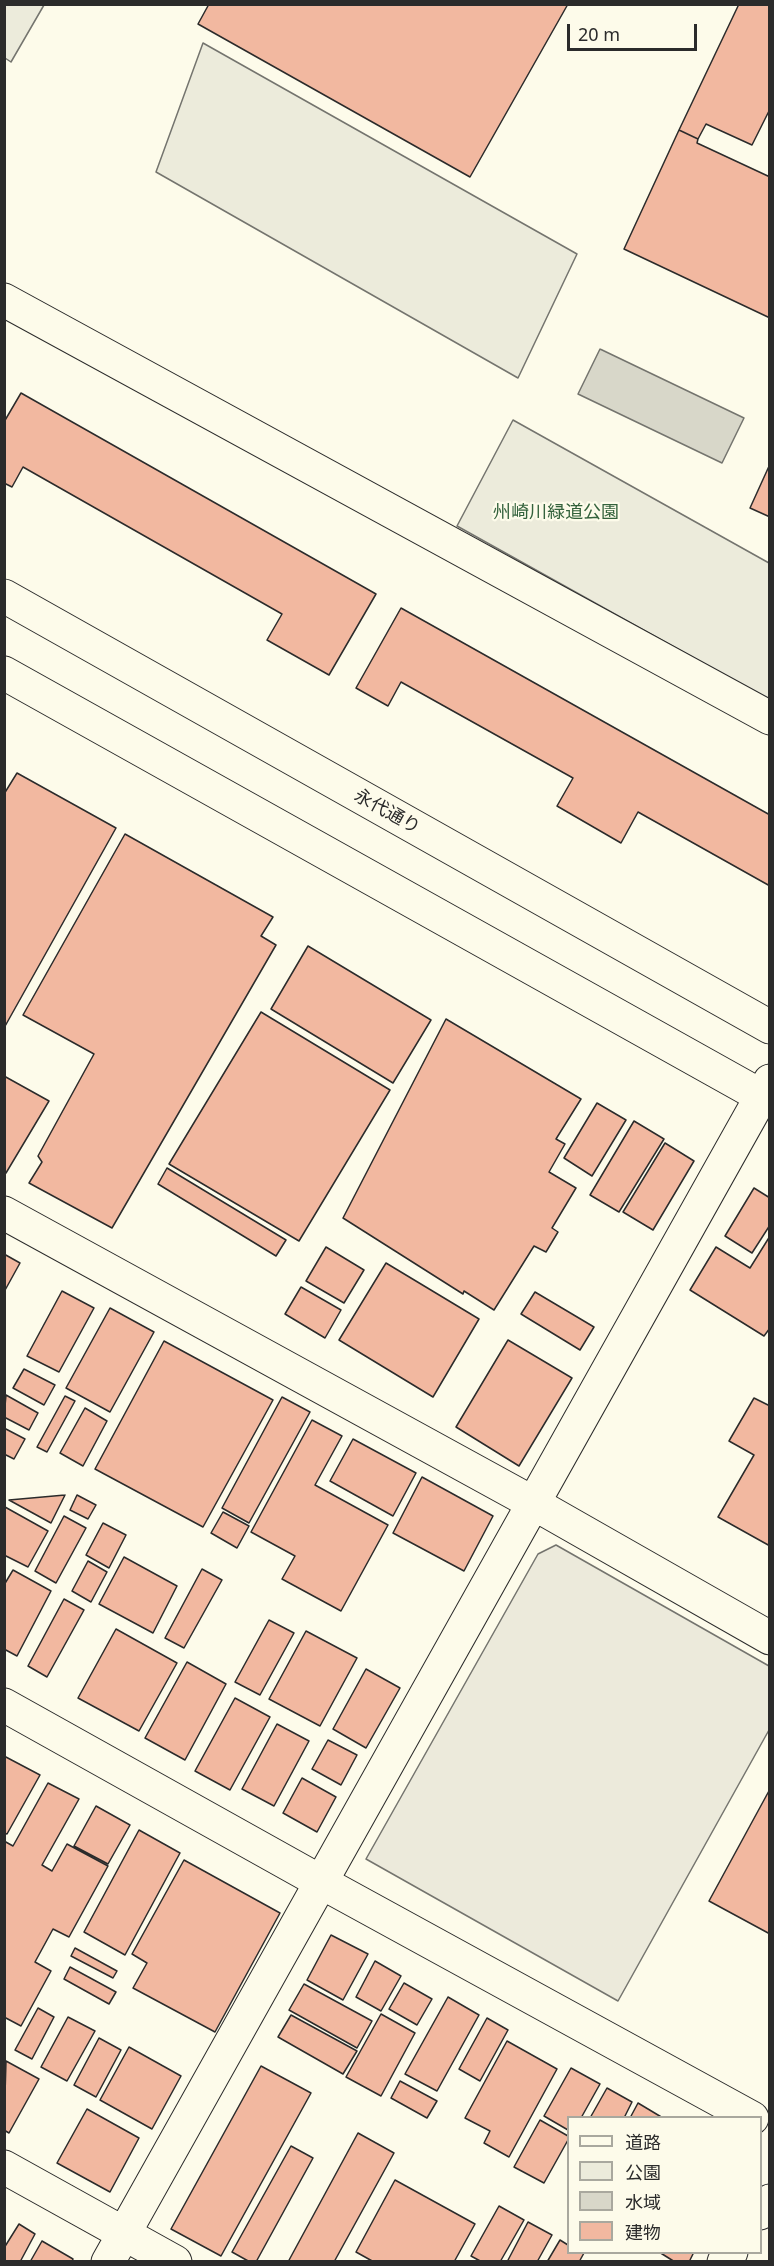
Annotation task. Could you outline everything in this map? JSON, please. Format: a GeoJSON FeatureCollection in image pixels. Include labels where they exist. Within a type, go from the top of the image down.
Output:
{"type":"FeatureCollection","features":[{"type":"Feature","properties":{"kind":"street"},"geometry":{"type":"LineString","coordinates":[[6,303],[770,718]]}},
{"type":"Feature","properties":{"kind":"street","name":"永代通り"},"geometry":{"type":"LineString","coordinates":[[4,596],[770,1027]]}},
{"type":"Feature","properties":{"kind":"street"},"geometry":{"type":"LineString","coordinates":[[4,673],[767,1092],[533,1503],[108,2262]]}},
{"type":"Feature","properties":{"kind":"street"},"geometry":{"type":"LineString","coordinates":[[4,1213],[533,1503],[770,1638]]}},
{"type":"Feature","properties":{"kind":"street"},"geometry":{"type":"LineString","coordinates":[[4,1705],[748,2116]]}},
{"type":"Feature","properties":{"kind":"street"},"geometry":{"type":"LineString","coordinates":[[4,2167],[175,2262]]}},
{"type":"Feature","properties":{"kind":"green space"},"geometry":{"type":"Polygon","coordinates":[[[5,4],[44,5],[11,62],[5,58],[5,4]]]}},
{"type":"Feature","properties":{"kind":"green space"},"geometry":{"type":"Polygon","coordinates":[[[203,43],[577,254],[518,378],[156,172],[203,43]]]}},
{"type":"Feature","properties":{"kind":"green space","name":"州崎川緑道公園"},"geometry":{"type":"Polygon","coordinates":[[[513,420],[769,563],[769,700],[457,526],[513,420]]]}},
{"type":"Feature","properties":{"kind":"shaded area"},"geometry":{"type":"Polygon","coordinates":[[[556,1545],[769,1666],[769,1730],[618,2001],[366,1859],[538,1554],[556,1545]]]}},
{"type":"Feature","properties":{"kind":"water"},"geometry":{"type":"Polygon","coordinates":[[[600,349],[744,418],[722,463],[578,394],[600,349]]]}},
{"type":"Feature","properties":{"kind":"building"},"geometry":{"type":"Polygon","coordinates":[[[209,4],[568,4],[470,177],[198,24],[209,4]]]}},
{"type":"Feature","properties":{"kind":"building"},"geometry":{"type":"Polygon","coordinates":[[[739,4],[770,4],[770,109],[752,145],[706,124],[698,139],[679,130],[739,4]]]}},
{"type":"Feature","properties":{"kind":"building"},"geometry":{"type":"Polygon","coordinates":[[[679,130],[698,139],[697,143],[770,177],[770,318],[624,249],[679,130]]]}},
{"type":"Feature","properties":{"kind":"building"},"geometry":{"type":"Polygon","coordinates":[[[21,393],[376,594],[329,675],[267,640],[282,614],[23,467],[12,487],[4,483],[4,422],[21,393]]]}},
{"type":"Feature","properties":{"kind":"building"},"geometry":{"type":"Polygon","coordinates":[[[770,464],[770,517],[750,508],[770,464]]]}},
{"type":"Feature","properties":{"kind":"building"},"geometry":{"type":"Polygon","coordinates":[[[401,608],[770,815],[770,886],[638,812],[621,843],[557,806],[573,778],[401,682],[388,706],[356,688],[401,608]]]}},
{"type":"Feature","properties":{"kind":"building"},"geometry":{"type":"Polygon","coordinates":[[[17,773],[116,828],[4,1028],[4,794],[17,773]]]}},
{"type":"Feature","properties":{"kind":"building"},"geometry":{"type":"Polygon","coordinates":[[[125,834],[273,917],[261,936],[276,945],[112,1228],[29,1183],[42,1162],[38,1156],[94,1054],[23,1015],[125,834]]]}},
{"type":"Feature","properties":{"kind":"building"},"geometry":{"type":"Polygon","coordinates":[[[308,946],[431,1020],[393,1083],[271,1009],[308,946]]]}},
{"type":"Feature","properties":{"kind":"building"},"geometry":{"type":"Polygon","coordinates":[[[261,1012],[390,1090],[299,1241],[169,1164],[261,1012]]]}},
{"type":"Feature","properties":{"kind":"building"},"geometry":{"type":"Polygon","coordinates":[[[446,1019],[581,1099],[556,1139],[565,1144],[549,1172],[576,1188],[552,1228],[558,1232],[546,1252],[534,1246],[494,1310],[464,1291],[463,1294],[343,1218],[446,1019]]]}},
{"type":"Feature","properties":{"kind":"building"},"geometry":{"type":"Polygon","coordinates":[[[4,1076],[49,1101],[6,1173],[4,1172],[4,1076]]]}},
{"type":"Feature","properties":{"kind":"building"},"geometry":{"type":"Polygon","coordinates":[[[597,1103],[626,1120],[592,1176],[564,1158],[597,1103]]]}},
{"type":"Feature","properties":{"kind":"building"},"geometry":{"type":"Polygon","coordinates":[[[634,1121],[664,1139],[619,1212],[590,1195],[634,1121]]]}},
{"type":"Feature","properties":{"kind":"building"},"geometry":{"type":"Polygon","coordinates":[[[665,1143],[694,1161],[653,1230],[623,1212],[665,1143]]]}},
{"type":"Feature","properties":{"kind":"building"},"geometry":{"type":"Polygon","coordinates":[[[167,1168],[286,1240],[276,1256],[158,1184],[167,1168]]]}},
{"type":"Feature","properties":{"kind":"building"},"geometry":{"type":"Polygon","coordinates":[[[754,1188],[770,1198],[770,1225],[752,1253],[725,1236],[754,1188]]]}},
{"type":"Feature","properties":{"kind":"building"},"geometry":{"type":"Polygon","coordinates":[[[770,1236],[770,1328],[764,1336],[690,1290],[716,1247],[750,1268],[770,1236]]]}},
{"type":"Feature","properties":{"kind":"building"},"geometry":{"type":"Polygon","coordinates":[[[326,1247],[364,1270],[344,1303],[306,1281],[326,1247]]]}},
{"type":"Feature","properties":{"kind":"building"},"geometry":{"type":"Polygon","coordinates":[[[4,1254],[20,1263],[4,1292],[4,1254]]]}},
{"type":"Feature","properties":{"kind":"building"},"geometry":{"type":"Polygon","coordinates":[[[386,1263],[479,1319],[433,1397],[339,1340],[386,1263]]]}},
{"type":"Feature","properties":{"kind":"building"},"geometry":{"type":"Polygon","coordinates":[[[301,1287],[341,1310],[325,1338],[285,1314],[301,1287]]]}},
{"type":"Feature","properties":{"kind":"building"},"geometry":{"type":"Polygon","coordinates":[[[62,1291],[94,1308],[59,1372],[27,1356],[62,1291]]]}},
{"type":"Feature","properties":{"kind":"building"},"geometry":{"type":"Polygon","coordinates":[[[535,1292],[594,1327],[580,1350],[521,1314],[535,1292]]]}},
{"type":"Feature","properties":{"kind":"building"},"geometry":{"type":"Polygon","coordinates":[[[110,1308],[154,1332],[110,1412],[66,1388],[110,1308]]]}},
{"type":"Feature","properties":{"kind":"building"},"geometry":{"type":"Polygon","coordinates":[[[508,1340],[572,1378],[519,1466],[456,1427],[508,1340]]]}},
{"type":"Feature","properties":{"kind":"building"},"geometry":{"type":"Polygon","coordinates":[[[164,1341],[273,1400],[203,1527],[95,1469],[164,1341]]]}},
{"type":"Feature","properties":{"kind":"building"},"geometry":{"type":"Polygon","coordinates":[[[24,1369],[55,1385],[44,1405],[13,1388],[24,1369]]]}},
{"type":"Feature","properties":{"kind":"building"},"geometry":{"type":"Polygon","coordinates":[[[6,1395],[38,1413],[29,1430],[4,1417],[6,1395]]]}},
{"type":"Feature","properties":{"kind":"building"},"geometry":{"type":"Polygon","coordinates":[[[65,1396],[75,1401],[47,1452],[37,1447],[65,1396]]]}},
{"type":"Feature","properties":{"kind":"building"},"geometry":{"type":"Polygon","coordinates":[[[282,1397],[310,1412],[249,1523],[222,1508],[282,1397]]]}},
{"type":"Feature","properties":{"kind":"building"},"geometry":{"type":"Polygon","coordinates":[[[754,1398],[770,1406],[770,1546],[718,1517],[754,1455],[729,1441],[754,1398]]]}},
{"type":"Feature","properties":{"kind":"building"},"geometry":{"type":"Polygon","coordinates":[[[85,1408],[107,1421],[83,1466],[60,1453],[85,1408]]]}},
{"type":"Feature","properties":{"kind":"building"},"geometry":{"type":"Polygon","coordinates":[[[312,1420],[342,1436],[315,1485],[388,1525],[341,1611],[282,1579],[295,1556],[251,1532],[312,1420]]]}},
{"type":"Feature","properties":{"kind":"building"},"geometry":{"type":"Polygon","coordinates":[[[4,1428],[25,1439],[14,1459],[4,1454],[4,1428]]]}},
{"type":"Feature","properties":{"kind":"building"},"geometry":{"type":"Polygon","coordinates":[[[353,1439],[416,1473],[393,1516],[330,1481],[353,1439]]]}},
{"type":"Feature","properties":{"kind":"building"},"geometry":{"type":"Polygon","coordinates":[[[422,1477],[493,1516],[464,1571],[393,1533],[422,1477]]]}},
{"type":"Feature","properties":{"kind":"building"},"geometry":{"type":"Polygon","coordinates":[[[65,1495],[51,1523],[9,1500],[65,1495]]]}},
{"type":"Feature","properties":{"kind":"building"},"geometry":{"type":"Polygon","coordinates":[[[77,1495],[96,1505],[88,1519],[70,1510],[77,1495]]]}},
{"type":"Feature","properties":{"kind":"building"},"geometry":{"type":"Polygon","coordinates":[[[5,1507],[48,1531],[28,1567],[4,1555],[5,1507]]]}},
{"type":"Feature","properties":{"kind":"building"},"geometry":{"type":"Polygon","coordinates":[[[223,1512],[249,1526],[237,1548],[211,1533],[223,1512]]]}},
{"type":"Feature","properties":{"kind":"building"},"geometry":{"type":"Polygon","coordinates":[[[64,1516],[86,1528],[56,1583],[35,1571],[64,1516]]]}},
{"type":"Feature","properties":{"kind":"building"},"geometry":{"type":"Polygon","coordinates":[[[103,1523],[126,1535],[109,1568],[86,1555],[103,1523]]]}},
{"type":"Feature","properties":{"kind":"building"},"geometry":{"type":"Polygon","coordinates":[[[124,1557],[177,1586],[153,1633],[99,1604],[124,1557]]]}},
{"type":"Feature","properties":{"kind":"building"},"geometry":{"type":"Polygon","coordinates":[[[88,1561],[107,1572],[91,1602],[72,1591],[88,1561]]]}},
{"type":"Feature","properties":{"kind":"building"},"geometry":{"type":"Polygon","coordinates":[[[202,1569],[222,1580],[184,1648],[165,1638],[202,1569]]]}},
{"type":"Feature","properties":{"kind":"building"},"geometry":{"type":"Polygon","coordinates":[[[13,1570],[51,1591],[17,1656],[4,1649],[4,1585],[13,1570]]]}},
{"type":"Feature","properties":{"kind":"building"},"geometry":{"type":"Polygon","coordinates":[[[64,1599],[84,1610],[47,1677],[28,1666],[64,1599]]]}},
{"type":"Feature","properties":{"kind":"building"},"geometry":{"type":"Polygon","coordinates":[[[269,1620],[294,1633],[260,1695],[235,1682],[269,1620]]]}},
{"type":"Feature","properties":{"kind":"building"},"geometry":{"type":"Polygon","coordinates":[[[116,1629],[177,1663],[139,1731],[78,1698],[116,1629]]]}},
{"type":"Feature","properties":{"kind":"building"},"geometry":{"type":"Polygon","coordinates":[[[306,1631],[357,1658],[320,1726],[269,1699],[306,1631]]]}},
{"type":"Feature","properties":{"kind":"building"},"geometry":{"type":"Polygon","coordinates":[[[187,1662],[226,1684],[185,1760],[145,1738],[187,1662]]]}},
{"type":"Feature","properties":{"kind":"building"},"geometry":{"type":"Polygon","coordinates":[[[366,1669],[400,1688],[366,1748],[333,1729],[366,1669]]]}},
{"type":"Feature","properties":{"kind":"building"},"geometry":{"type":"Polygon","coordinates":[[[235,1698],[270,1717],[230,1790],[195,1771],[235,1698]]]}},
{"type":"Feature","properties":{"kind":"building"},"geometry":{"type":"Polygon","coordinates":[[[277,1724],[309,1741],[274,1806],[242,1789],[277,1724]]]}},
{"type":"Feature","properties":{"kind":"building"},"geometry":{"type":"Polygon","coordinates":[[[328,1740],[357,1755],[341,1785],[312,1769],[328,1740]]]}},
{"type":"Feature","properties":{"kind":"building"},"geometry":{"type":"Polygon","coordinates":[[[4,1756],[40,1775],[7,1834],[4,1833],[4,1756]]]}},
{"type":"Feature","properties":{"kind":"building"},"geometry":{"type":"Polygon","coordinates":[[[302,1778],[336,1797],[317,1832],[283,1813],[302,1778]]]}},
{"type":"Feature","properties":{"kind":"building"},"geometry":{"type":"Polygon","coordinates":[[[48,1783],[79,1799],[42,1865],[52,1871],[67,1844],[108,1866],[69,1937],[53,1929],[35,1962],[51,1971],[21,2026],[4,2017],[4,1841],[13,1846],[48,1783]]]}},
{"type":"Feature","properties":{"kind":"building"},"geometry":{"type":"Polygon","coordinates":[[[770,1789],[770,1934],[709,1901],[770,1789]]]}},
{"type":"Feature","properties":{"kind":"building"},"geometry":{"type":"Polygon","coordinates":[[[96,1806],[130,1825],[108,1864],[74,1846],[96,1806]]]}},
{"type":"Feature","properties":{"kind":"building"},"geometry":{"type":"Polygon","coordinates":[[[139,1830],[180,1853],[125,1955],[84,1932],[139,1830]]]}},
{"type":"Feature","properties":{"kind":"building"},"geometry":{"type":"Polygon","coordinates":[[[184,1860],[280,1913],[215,2032],[133,1988],[147,1963],[132,1954],[184,1860]]]}},
{"type":"Feature","properties":{"kind":"building"},"geometry":{"type":"Polygon","coordinates":[[[331,1935],[368,1954],[343,2000],[307,1980],[331,1935]]]}},
{"type":"Feature","properties":{"kind":"building"},"geometry":{"type":"Polygon","coordinates":[[[75,1948],[117,1971],[113,1978],[71,1956],[75,1948]]]}},
{"type":"Feature","properties":{"kind":"building"},"geometry":{"type":"Polygon","coordinates":[[[375,1961],[401,1976],[381,2011],[356,1997],[375,1961]]]}},
{"type":"Feature","properties":{"kind":"building"},"geometry":{"type":"Polygon","coordinates":[[[70,1967],[116,1992],[109,2004],[64,1979],[70,1967]]]}},
{"type":"Feature","properties":{"kind":"building"},"geometry":{"type":"Polygon","coordinates":[[[404,1983],[432,1999],[417,2025],[389,2009],[404,1983]]]}},
{"type":"Feature","properties":{"kind":"building"},"geometry":{"type":"Polygon","coordinates":[[[304,1984],[372,2021],[357,2048],[289,2010],[304,1984]]]}},
{"type":"Feature","properties":{"kind":"building"},"geometry":{"type":"Polygon","coordinates":[[[448,1997],[479,2015],[437,2091],[405,2074],[448,1997]]]}},
{"type":"Feature","properties":{"kind":"building"},"geometry":{"type":"Polygon","coordinates":[[[38,2008],[54,2017],[32,2059],[15,2050],[38,2008]]]}},
{"type":"Feature","properties":{"kind":"building"},"geometry":{"type":"Polygon","coordinates":[[[381,2014],[415,2033],[381,2096],[346,2077],[381,2014]]]}},
{"type":"Feature","properties":{"kind":"building"},"geometry":{"type":"Polygon","coordinates":[[[291,2015],[357,2051],[343,2074],[278,2037],[291,2015]]]}},
{"type":"Feature","properties":{"kind":"building"},"geometry":{"type":"Polygon","coordinates":[[[68,2017],[95,2031],[67,2081],[41,2067],[68,2017]]]}},
{"type":"Feature","properties":{"kind":"building"},"geometry":{"type":"Polygon","coordinates":[[[487,2018],[508,2030],[480,2081],[459,2069],[487,2018]]]}},
{"type":"Feature","properties":{"kind":"building"},"geometry":{"type":"Polygon","coordinates":[[[99,2038],[121,2050],[96,2097],[74,2085],[99,2038]]]}},
{"type":"Feature","properties":{"kind":"building"},"geometry":{"type":"Polygon","coordinates":[[[507,2041],[557,2069],[509,2157],[484,2143],[490,2131],[465,2118],[507,2041]]]}},
{"type":"Feature","properties":{"kind":"building"},"geometry":{"type":"Polygon","coordinates":[[[129,2047],[181,2076],[152,2129],[100,2100],[129,2047]]]}},
{"type":"Feature","properties":{"kind":"building"},"geometry":{"type":"Polygon","coordinates":[[[6,2061],[39,2079],[9,2133],[4,2130],[6,2061]]]}},
{"type":"Feature","properties":{"kind":"building"},"geometry":{"type":"Polygon","coordinates":[[[261,2066],[311,2093],[221,2256],[171,2229],[261,2066]]]}},
{"type":"Feature","properties":{"kind":"building"},"geometry":{"type":"Polygon","coordinates":[[[571,2068],[600,2084],[582,2116],[567,2116],[567,2129],[544,2116],[571,2068]]]}},
{"type":"Feature","properties":{"kind":"building"},"geometry":{"type":"Polygon","coordinates":[[[400,2081],[437,2101],[427,2118],[391,2098],[400,2081]]]}},
{"type":"Feature","properties":{"kind":"building"},"geometry":{"type":"Polygon","coordinates":[[[607,2088],[632,2102],[625,2116],[591,2116],[607,2088]]]}},
{"type":"Feature","properties":{"kind":"building"},"geometry":{"type":"Polygon","coordinates":[[[638,2103],[660,2116],[631,2116],[638,2103]]]}},
{"type":"Feature","properties":{"kind":"building"},"geometry":{"type":"Polygon","coordinates":[[[87,2109],[139,2138],[110,2192],[57,2163],[87,2109]]]}},
{"type":"Feature","properties":{"kind":"building"},"geometry":{"type":"Polygon","coordinates":[[[540,2120],[567,2135],[567,2142],[544,2183],[514,2167],[540,2120]]]}},
{"type":"Feature","properties":{"kind":"building"},"geometry":{"type":"Polygon","coordinates":[[[358,2133],[394,2153],[334,2262],[288,2262],[358,2133]]]}},
{"type":"Feature","properties":{"kind":"building"},"geometry":{"type":"Polygon","coordinates":[[[291,2146],[313,2158],[256,2262],[250,2262],[232,2252],[291,2146]]]}},
{"type":"Feature","properties":{"kind":"building"},"geometry":{"type":"Polygon","coordinates":[[[395,2180],[475,2224],[454,2262],[374,2262],[356,2252],[395,2180]]]}},
{"type":"Feature","properties":{"kind":"building"},"geometry":{"type":"Polygon","coordinates":[[[499,2206],[524,2220],[500,2262],[482,2262],[471,2256],[499,2206]]]}},
{"type":"Feature","properties":{"kind":"building"},"geometry":{"type":"Polygon","coordinates":[[[528,2222],[552,2235],[537,2262],[507,2262],[528,2222]]]}},
{"type":"Feature","properties":{"kind":"building"},"geometry":{"type":"Polygon","coordinates":[[[19,2224],[35,2234],[20,2262],[4,2262],[4,2248],[19,2224]]]}},
{"type":"Feature","properties":{"kind":"building"},"geometry":{"type":"Polygon","coordinates":[[[560,2240],[567,2244],[567,2254],[583,2254],[579,2262],[547,2262],[560,2240]]]}},
{"type":"Feature","properties":{"kind":"building"},"geometry":{"type":"Polygon","coordinates":[[[42,2241],[73,2259],[72,2262],[30,2262],[42,2241]]]}},
{"type":"Feature","properties":{"kind":"building"},"geometry":{"type":"Polygon","coordinates":[[[662,2254],[693,2254],[689,2262],[675,2262],[662,2254]]]}}]}
